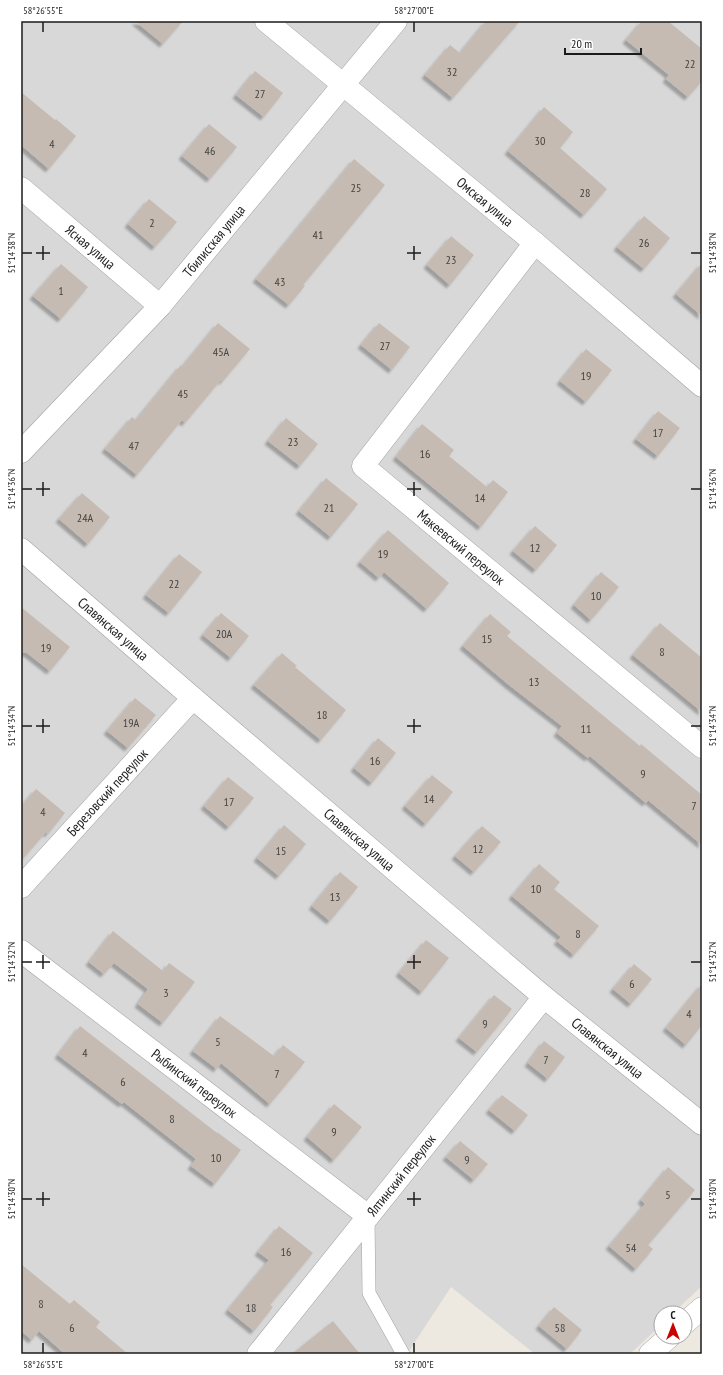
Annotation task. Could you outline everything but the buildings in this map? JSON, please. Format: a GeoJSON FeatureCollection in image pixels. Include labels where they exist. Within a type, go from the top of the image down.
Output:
{"type":"FeatureCollection","features":[{"type":"Feature","properties":{"kind":"street","name":"Омская улица"},"geometry":{"type":"LineString","coordinates":[[266,21],[535,243],[702,386]]}},
{"type":"Feature","properties":{"kind":"street","name":"Тбилисская улица"},"geometry":{"type":"LineString","coordinates":[[21,452],[160,306],[396,21]]}},
{"type":"Feature","properties":{"kind":"street","name":"Ясная улица"},"geometry":{"type":"LineString","coordinates":[[21,188],[160,306]]}},
{"type":"Feature","properties":{"kind":"street","name":"Макеевский переулок"},"geometry":{"type":"LineString","coordinates":[[535,243],[363,466],[702,747]]}},
{"type":"Feature","properties":{"kind":"street","name":"Славянская улица"},"geometry":{"type":"LineString","coordinates":[[21,549],[193,698],[544,997],[702,1124]]}},
{"type":"Feature","properties":{"kind":"street","name":"Березовский переулок"},"geometry":{"type":"LineString","coordinates":[[21,887],[193,698]]}},
{"type":"Feature","properties":{"kind":"street","name":"Рыбинский переулок"},"geometry":{"type":"LineString","coordinates":[[21,951],[368,1216]]}},
{"type":"Feature","properties":{"kind":"street","name":"Ялтинский переулок"},"geometry":{"type":"LineString","coordinates":[[258,1354],[544,997]]}},
{"type":"Feature","properties":{"kind":"street"},"geometry":{"type":"LineString","coordinates":[[693,1316],[702,1308]]}},
{"type":"Feature","properties":{"kind":"street"},"geometry":{"type":"LineString","coordinates":[[650,1354],[660,1345]]}},
{"type":"Feature","properties":{"kind":"lane"},"geometry":{"type":"LineString","coordinates":[[368,1216],[369,1293],[402,1354]]}},
{"type":"Feature","properties":{"kind":"shaded area"},"geometry":{"type":"Polygon","coordinates":[[[21,21],[702,21],[702,1286],[682,1305],[653,1305],[653,1332],[630,1354],[535,1354],[451,1287],[407,1354],[21,1354],[21,21]]]}}]}
